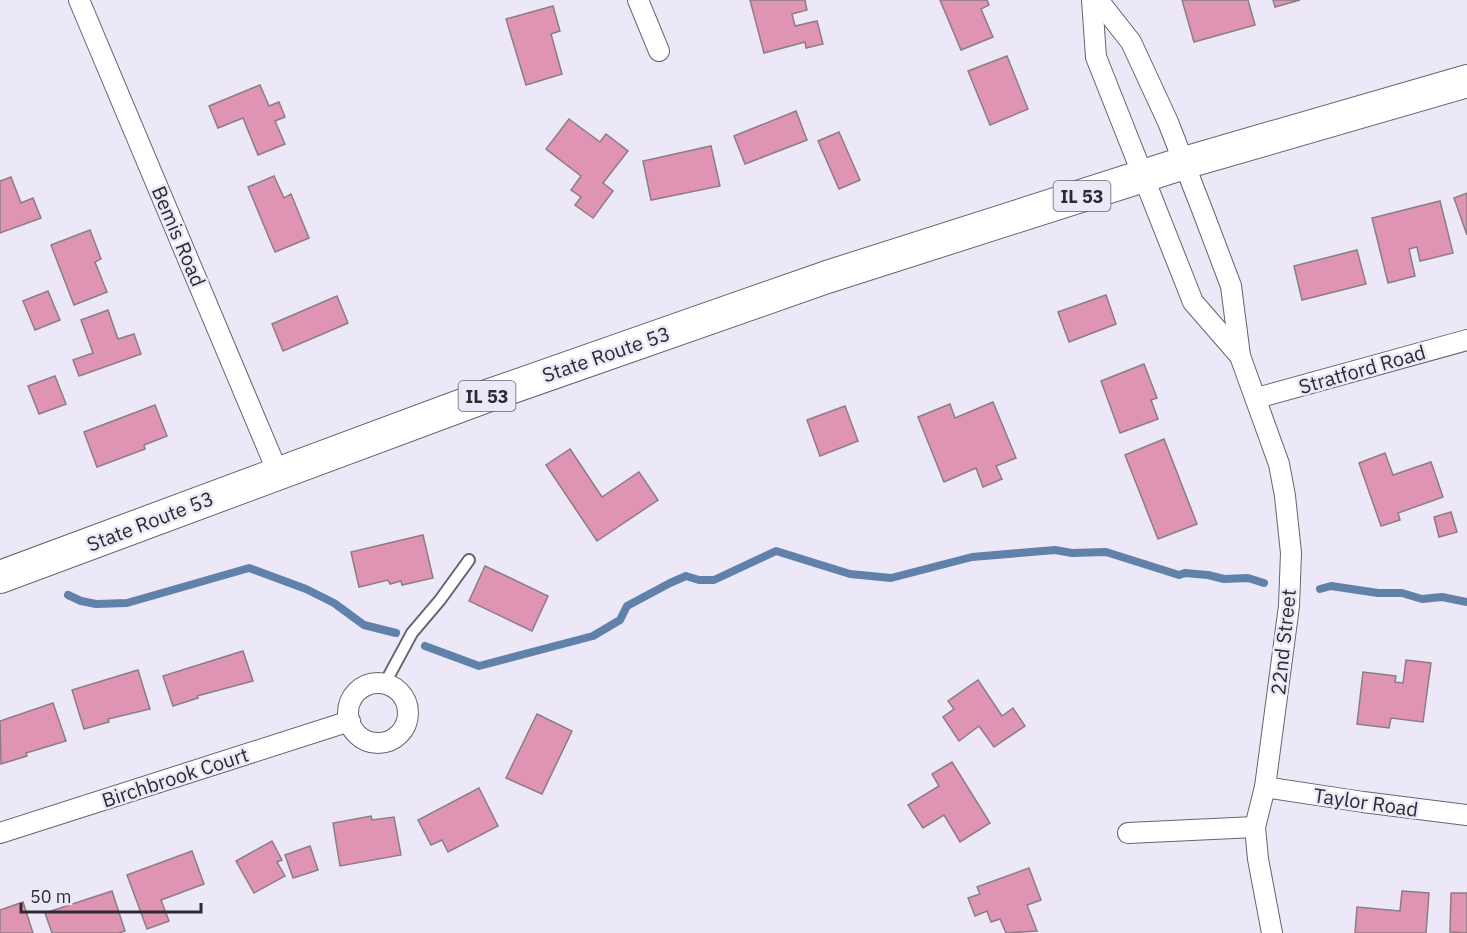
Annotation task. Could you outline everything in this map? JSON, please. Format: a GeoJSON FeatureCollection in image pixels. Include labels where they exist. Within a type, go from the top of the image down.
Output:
{"type":"FeatureCollection","features":[{"type":"Feature","properties":{"kind":"main road","name":"IL 53"},"geometry":{"type":"LineString","coordinates":[[1143,176],[1467,81]]}},
{"type":"Feature","properties":{"kind":"main road","name":"State Route 53"},"geometry":{"type":"LineString","coordinates":[[0,577],[487,396],[827,277],[1143,176]]}},
{"type":"Feature","properties":{"kind":"street","name":"Bemis Road"},"geometry":{"type":"LineString","coordinates":[[79,0],[278,472]]}},
{"type":"Feature","properties":{"kind":"street"},"geometry":{"type":"LineString","coordinates":[[638,0],[659,51]]}},
{"type":"Feature","properties":{"kind":"street","name":"22nd Street"},"geometry":{"type":"LineString","coordinates":[[1092,0],[1096,57],[1193,302],[1240,356]]}},
{"type":"Feature","properties":{"kind":"street","name":"22nd Street"},"geometry":{"type":"LineString","coordinates":[[1098,0],[1131,42],[1184,163],[1231,286],[1240,356],[1279,464],[1289,524],[1291,553],[1288,606],[1265,787],[1255,827],[1263,890],[1272,933]]}},
{"type":"Feature","properties":{"kind":"street","name":"Stratford Road"},"geometry":{"type":"LineString","coordinates":[[1257,398],[1467,340]]}},
{"type":"Feature","properties":{"kind":"street"},"geometry":{"type":"LineString","coordinates":[[379,682],[385,683],[395,688],[404,697],[408,710],[407,723],[402,732],[387,742],[373,742],[359,735],[350,721],[348,708],[353,697],[364,686],[379,682]]}},
{"type":"Feature","properties":{"kind":"street","name":"Birchbrook Court"},"geometry":{"type":"LineString","coordinates":[[0,833],[350,721]]}},
{"type":"Feature","properties":{"kind":"street","name":"Taylor Road"},"geometry":{"type":"LineString","coordinates":[[1265,787],[1467,815]]}},
{"type":"Feature","properties":{"kind":"street"},"geometry":{"type":"LineString","coordinates":[[1128,833],[1255,827]]}},
{"type":"Feature","properties":{"kind":"lane"},"geometry":{"type":"LineString","coordinates":[[385,683],[412,633],[469,560]]}},
{"type":"Feature","properties":{"kind":"building"},"geometry":{"type":"Polygon","coordinates":[[[750,0],[805,0],[807,10],[792,14],[795,26],[817,21],[823,44],[806,48],[805,42],[764,53],[750,0]]]}},
{"type":"Feature","properties":{"kind":"building"},"geometry":{"type":"Polygon","coordinates":[[[940,0],[987,0],[989,5],[981,9],[993,37],[961,50],[940,0]]]}},
{"type":"Feature","properties":{"kind":"building"},"geometry":{"type":"Polygon","coordinates":[[[1182,0],[1248,0],[1255,25],[1194,42],[1182,0]]]}},
{"type":"Feature","properties":{"kind":"building"},"geometry":{"type":"Polygon","coordinates":[[[1273,0],[1300,0],[1275,7],[1273,0]]]}},
{"type":"Feature","properties":{"kind":"building"},"geometry":{"type":"Polygon","coordinates":[[[553,6],[560,31],[551,34],[562,74],[526,85],[506,19],[553,6]]]}},
{"type":"Feature","properties":{"kind":"building"},"geometry":{"type":"Polygon","coordinates":[[[1007,56],[1028,109],[990,125],[968,71],[1007,56]]]}},
{"type":"Feature","properties":{"kind":"building"},"geometry":{"type":"Polygon","coordinates":[[[260,85],[269,106],[279,102],[285,117],[275,121],[285,144],[258,155],[243,118],[218,128],[209,106],[260,85]]]}},
{"type":"Feature","properties":{"kind":"building"},"geometry":{"type":"Polygon","coordinates":[[[796,111],[807,140],[745,164],[734,136],[796,111]]]}},
{"type":"Feature","properties":{"kind":"building"},"geometry":{"type":"Polygon","coordinates":[[[569,119],[600,142],[606,134],[628,151],[603,183],[613,191],[593,218],[575,205],[581,197],[571,190],[581,176],[546,149],[569,119]]]}},
{"type":"Feature","properties":{"kind":"building"},"geometry":{"type":"Polygon","coordinates":[[[839,132],[860,180],[839,189],[818,141],[839,132]]]}},
{"type":"Feature","properties":{"kind":"building"},"geometry":{"type":"Polygon","coordinates":[[[711,146],[720,186],[651,200],[643,161],[711,146]]]}},
{"type":"Feature","properties":{"kind":"building"},"geometry":{"type":"Polygon","coordinates":[[[274,176],[284,198],[291,194],[309,238],[275,252],[248,187],[274,176]]]}},
{"type":"Feature","properties":{"kind":"building"},"geometry":{"type":"Polygon","coordinates":[[[11,177],[21,203],[33,198],[41,218],[0,233],[0,181],[11,177]]]}},
{"type":"Feature","properties":{"kind":"building"},"geometry":{"type":"Polygon","coordinates":[[[1467,193],[1467,235],[1454,198],[1467,193]]]}},
{"type":"Feature","properties":{"kind":"building"},"geometry":{"type":"Polygon","coordinates":[[[1440,201],[1453,253],[1420,261],[1417,247],[1409,249],[1415,276],[1388,283],[1372,218],[1440,201]]]}},
{"type":"Feature","properties":{"kind":"building"},"geometry":{"type":"Polygon","coordinates":[[[90,230],[101,259],[95,262],[107,292],[74,305],[51,245],[90,230]]]}},
{"type":"Feature","properties":{"kind":"building"},"geometry":{"type":"Polygon","coordinates":[[[1357,250],[1366,284],[1302,300],[1294,266],[1357,250]]]}},
{"type":"Feature","properties":{"kind":"building"},"geometry":{"type":"Polygon","coordinates":[[[48,291],[60,320],[35,330],[23,301],[48,291]]]}},
{"type":"Feature","properties":{"kind":"building"},"geometry":{"type":"Polygon","coordinates":[[[1106,295],[1116,324],[1069,342],[1058,312],[1106,295]]]}},
{"type":"Feature","properties":{"kind":"building"},"geometry":{"type":"Polygon","coordinates":[[[337,296],[348,323],[283,351],[272,324],[337,296]]]}},
{"type":"Feature","properties":{"kind":"building"},"geometry":{"type":"Polygon","coordinates":[[[108,310],[118,339],[134,334],[141,354],[79,376],[73,360],[93,353],[81,320],[108,310]]]}},
{"type":"Feature","properties":{"kind":"building"},"geometry":{"type":"Polygon","coordinates":[[[1144,364],[1157,398],[1151,400],[1158,419],[1120,433],[1101,381],[1144,364]]]}},
{"type":"Feature","properties":{"kind":"building"},"geometry":{"type":"Polygon","coordinates":[[[55,376],[66,404],[39,414],[28,386],[55,376]]]}},
{"type":"Feature","properties":{"kind":"building"},"geometry":{"type":"Polygon","coordinates":[[[993,402],[1016,458],[996,466],[1002,479],[983,487],[976,468],[944,482],[918,417],[950,404],[955,418],[993,402]]]}},
{"type":"Feature","properties":{"kind":"building"},"geometry":{"type":"Polygon","coordinates":[[[155,405],[167,436],[144,445],[145,449],[97,467],[84,432],[155,405]]]}},
{"type":"Feature","properties":{"kind":"building"},"geometry":{"type":"Polygon","coordinates":[[[845,406],[858,441],[820,456],[807,420],[845,406]]]}},
{"type":"Feature","properties":{"kind":"building"},"geometry":{"type":"Polygon","coordinates":[[[1164,439],[1197,524],[1158,539],[1125,455],[1164,439]]]}},
{"type":"Feature","properties":{"kind":"building"},"geometry":{"type":"Polygon","coordinates":[[[570,449],[602,497],[639,472],[658,500],[597,541],[546,465],[570,449]]]}},
{"type":"Feature","properties":{"kind":"building"},"geometry":{"type":"Polygon","coordinates":[[[1385,453],[1393,475],[1431,462],[1443,497],[1398,513],[1400,520],[1381,526],[1359,463],[1385,453]]]}},
{"type":"Feature","properties":{"kind":"building"},"geometry":{"type":"Polygon","coordinates":[[[1451,512],[1457,532],[1439,537],[1434,517],[1451,512]]]}},
{"type":"Feature","properties":{"kind":"building"},"geometry":{"type":"Polygon","coordinates":[[[423,535],[433,578],[402,585],[401,581],[390,584],[388,580],[359,587],[351,552],[423,535]]]}},
{"type":"Feature","properties":{"kind":"building"},"geometry":{"type":"Polygon","coordinates":[[[485,566],[548,596],[532,631],[469,601],[485,566]]]}},
{"type":"Feature","properties":{"kind":"building"},"geometry":{"type":"Polygon","coordinates":[[[243,651],[253,681],[197,696],[198,698],[173,706],[163,676],[243,651]]]}},
{"type":"Feature","properties":{"kind":"building"},"geometry":{"type":"Polygon","coordinates":[[[1406,660],[1431,663],[1423,722],[1391,718],[1389,728],[1357,724],[1363,672],[1396,676],[1395,682],[1403,683],[1406,660]]]}},
{"type":"Feature","properties":{"kind":"building"},"geometry":{"type":"Polygon","coordinates":[[[138,670],[150,709],[108,719],[109,722],[84,729],[72,690],[138,670]]]}},
{"type":"Feature","properties":{"kind":"building"},"geometry":{"type":"Polygon","coordinates":[[[978,680],[1002,716],[1013,708],[1025,726],[994,747],[979,726],[959,741],[943,717],[954,709],[948,701],[978,680]]]}},
{"type":"Feature","properties":{"kind":"building"},"geometry":{"type":"Polygon","coordinates":[[[53,703],[66,741],[26,753],[27,756],[1,764],[0,721],[53,703]]]}},
{"type":"Feature","properties":{"kind":"building"},"geometry":{"type":"Polygon","coordinates":[[[537,714],[572,731],[542,794],[506,778],[537,714]]]}},
{"type":"Feature","properties":{"kind":"building"},"geometry":{"type":"Polygon","coordinates":[[[952,762],[990,823],[960,842],[944,815],[923,828],[908,805],[939,786],[932,774],[952,762]]]}},
{"type":"Feature","properties":{"kind":"building"},"geometry":{"type":"Polygon","coordinates":[[[479,788],[498,826],[448,852],[442,840],[431,845],[418,820],[479,788]]]}},
{"type":"Feature","properties":{"kind":"building"},"geometry":{"type":"Polygon","coordinates":[[[371,816],[372,820],[394,817],[401,855],[340,866],[333,823],[371,816]]]}},
{"type":"Feature","properties":{"kind":"building"},"geometry":{"type":"Polygon","coordinates":[[[272,841],[282,860],[277,862],[285,876],[254,893],[236,861],[272,841]]]}},
{"type":"Feature","properties":{"kind":"building"},"geometry":{"type":"Polygon","coordinates":[[[310,846],[318,870],[293,878],[285,855],[310,846]]]}},
{"type":"Feature","properties":{"kind":"building"},"geometry":{"type":"Polygon","coordinates":[[[192,851],[204,884],[161,900],[169,921],[147,929],[127,875],[192,851]]]}},
{"type":"Feature","properties":{"kind":"building"},"geometry":{"type":"Polygon","coordinates":[[[1029,868],[1041,900],[1027,905],[1037,931],[1006,933],[1000,919],[991,922],[987,911],[975,916],[968,898],[980,894],[977,887],[1029,868]]]}},
{"type":"Feature","properties":{"kind":"building"},"geometry":{"type":"Polygon","coordinates":[[[112,891],[125,931],[119,933],[52,933],[45,913],[112,891]]]}},
{"type":"Feature","properties":{"kind":"building"},"geometry":{"type":"Polygon","coordinates":[[[1402,891],[1429,893],[1426,933],[1355,933],[1357,907],[1400,911],[1402,891]]]}},
{"type":"Feature","properties":{"kind":"building"},"geometry":{"type":"Polygon","coordinates":[[[1451,893],[1467,893],[1467,933],[1450,932],[1451,893]]]}},
{"type":"Feature","properties":{"kind":"building"},"geometry":{"type":"Polygon","coordinates":[[[23,902],[33,933],[0,933],[0,910],[23,902]]]}},
{"type":"Feature","properties":{"kind":"waterway"},"geometry":{"type":"LineString","coordinates":[[425,646],[479,666],[593,636],[620,620],[627,606],[670,583],[686,576],[699,580],[714,580],[776,551],[850,574],[891,578],[972,557],[1055,550],[1072,553],[1106,552],[1179,575],[1185,573],[1224,579],[1248,578],[1264,583]]}},
{"type":"Feature","properties":{"kind":"waterway"},"geometry":{"type":"LineString","coordinates":[[68,595],[96,604],[127,603],[249,568],[306,589],[334,603],[364,625],[396,633]]}},
{"type":"Feature","properties":{"kind":"waterway"},"geometry":{"type":"LineString","coordinates":[[1320,589],[1331,586],[1378,593],[1402,593],[1422,599],[1442,597],[1467,602]]}}]}
